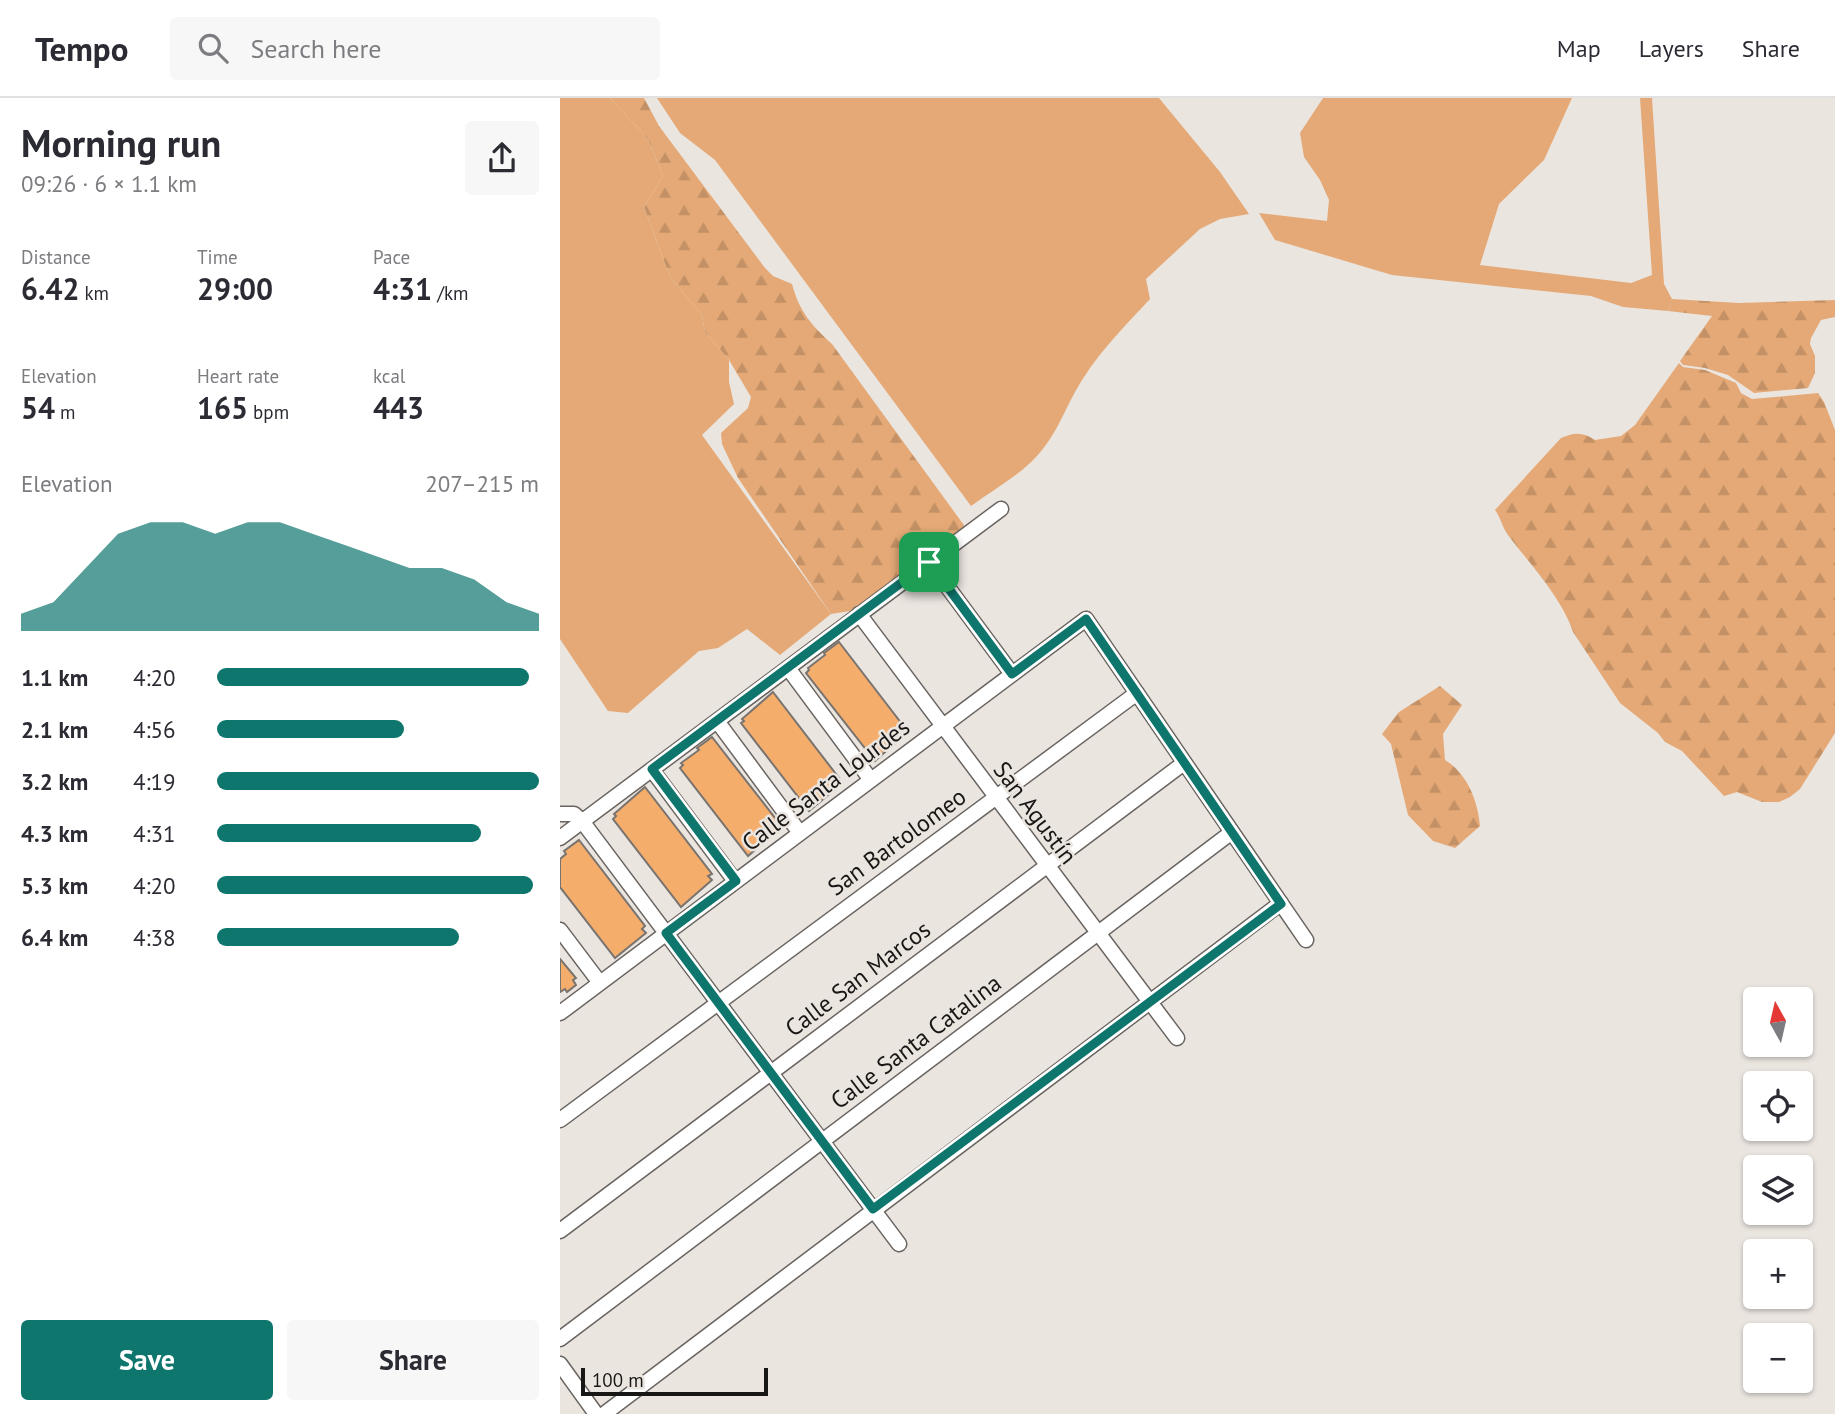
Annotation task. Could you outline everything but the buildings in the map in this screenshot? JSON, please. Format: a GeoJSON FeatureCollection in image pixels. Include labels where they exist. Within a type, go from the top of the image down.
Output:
{"type":"FeatureCollection","features":[{"type":"Feature","properties":{"kind":"street"},"geometry":{"type":"LineString","coordinates":[[560,838],[1001,509]]}},
{"type":"Feature","properties":{"kind":"street"},"geometry":{"type":"LineString","coordinates":[[929,562],[1012,674]]}},
{"type":"Feature","properties":{"kind":"street","name":"San Agustín"},"geometry":{"type":"LineString","coordinates":[[859,614],[1177,1038]]}},
{"type":"Feature","properties":{"kind":"street","name":"Calle Santa Lourdes"},"geometry":{"type":"LineString","coordinates":[[560,1013],[1086,619],[1137,693]]}},
{"type":"Feature","properties":{"kind":"street"},"geometry":{"type":"LineString","coordinates":[[788,668],[871,780]]}},
{"type":"Feature","properties":{"kind":"street"},"geometry":{"type":"LineString","coordinates":[[1137,693],[1306,940]]}},
{"type":"Feature","properties":{"kind":"street","name":"San Bartolomeo"},"geometry":{"type":"LineString","coordinates":[[560,1120],[1137,693]]}},
{"type":"Feature","properties":{"kind":"street"},"geometry":{"type":"LineString","coordinates":[[717,721],[800,833]]}},
{"type":"Feature","properties":{"kind":"street","name":"Calle San Marcos"},"geometry":{"type":"LineString","coordinates":[[560,1231],[1184,763]]}},
{"type":"Feature","properties":{"kind":"street"},"geometry":{"type":"LineString","coordinates":[[652,769],[736,881]]}},
{"type":"Feature","properties":{"kind":"street"},"geometry":{"type":"LineString","coordinates":[[560,814],[576,815],[582,821],[899,1244]]}},
{"type":"Feature","properties":{"kind":"street","name":"Calle Santa Catalina"},"geometry":{"type":"LineString","coordinates":[[560,1339],[1232,832]]}},
{"type":"Feature","properties":{"kind":"street"},"geometry":{"type":"LineString","coordinates":[[604,1414],[1281,904]]}},
{"type":"Feature","properties":{"kind":"street"},"geometry":{"type":"LineString","coordinates":[[560,930],[600,983]]}},
{"type":"Feature","properties":{"kind":"street"},"geometry":{"type":"LineString","coordinates":[[560,1364],[596,1414]]}},
{"type":"Feature","properties":{"kind":"green space"},"geometry":{"type":"Polygon","coordinates":[[[560,98],[610,98],[648,139],[663,176],[644,207],[670,277],[702,315],[705,332],[729,360],[729,382],[734,404],[702,435],[831,614],[780,655],[747,629],[718,648],[699,651],[628,713],[608,711],[560,639],[560,98]]]}},
{"type":"Feature","properties":{"kind":"green space"},"geometry":{"type":"Polygon","coordinates":[[[610,98],[644,98],[659,126],[765,268],[773,276],[792,284],[807,317],[832,344],[966,528],[856,610],[831,614],[738,478],[722,444],[721,433],[748,408],[751,397],[729,360],[705,332],[702,315],[670,277],[644,207],[663,176],[648,139],[610,98]]]}},
{"type":"Feature","properties":{"kind":"green space"},"geometry":{"type":"Polygon","coordinates":[[[657,98],[1159,98],[1220,172],[1249,214],[1220,219],[1200,229],[1146,279],[1150,299],[1091,367],[1043,449],[1022,470],[971,506],[715,160],[680,133],[657,98]]]}},
{"type":"Feature","properties":{"kind":"green space"},"geometry":{"type":"Polygon","coordinates":[[[1323,98],[1572,98],[1544,160],[1499,204],[1480,265],[1631,283],[1652,275],[1640,98],[1652,98],[1664,284],[1672,299],[1668,311],[1623,307],[1591,296],[1392,275],[1275,240],[1259,213],[1327,221],[1329,200],[1320,180],[1304,157],[1300,133],[1323,98]]]}},
{"type":"Feature","properties":{"kind":"green space"},"geometry":{"type":"Polygon","coordinates":[[[1672,299],[1739,303],[1835,300],[1835,317],[1821,320],[1811,338],[1815,373],[1808,388],[1754,393],[1728,375],[1683,365],[1680,361],[1712,316],[1668,311],[1672,299]]]}},
{"type":"Feature","properties":{"kind":"green space"},"geometry":{"type":"Polygon","coordinates":[[[1679,363],[1683,367],[1705,370],[1736,383],[1741,393],[1752,399],[1818,393],[1835,430],[1835,733],[1800,789],[1779,802],[1762,802],[1737,792],[1724,796],[1682,751],[1665,742],[1658,733],[1620,703],[1573,632],[1561,606],[1508,535],[1495,510],[1561,438],[1579,434],[1595,440],[1621,436],[1635,425],[1679,363]]]}},
{"type":"Feature","properties":{"kind":"green space"},"geometry":{"type":"Polygon","coordinates":[[[1440,686],[1462,705],[1443,734],[1445,760],[1459,772],[1470,788],[1480,826],[1455,848],[1433,841],[1408,815],[1391,744],[1382,734],[1399,712],[1440,686]]]}},
{"type":"Feature","properties":{"kind":"route"},"geometry":{"type":"LineString","coordinates":[[929,562],[1012,674],[1086,619],[1281,904],[873,1209],[666,933],[736,881],[652,769],[929,562]]}}]}
